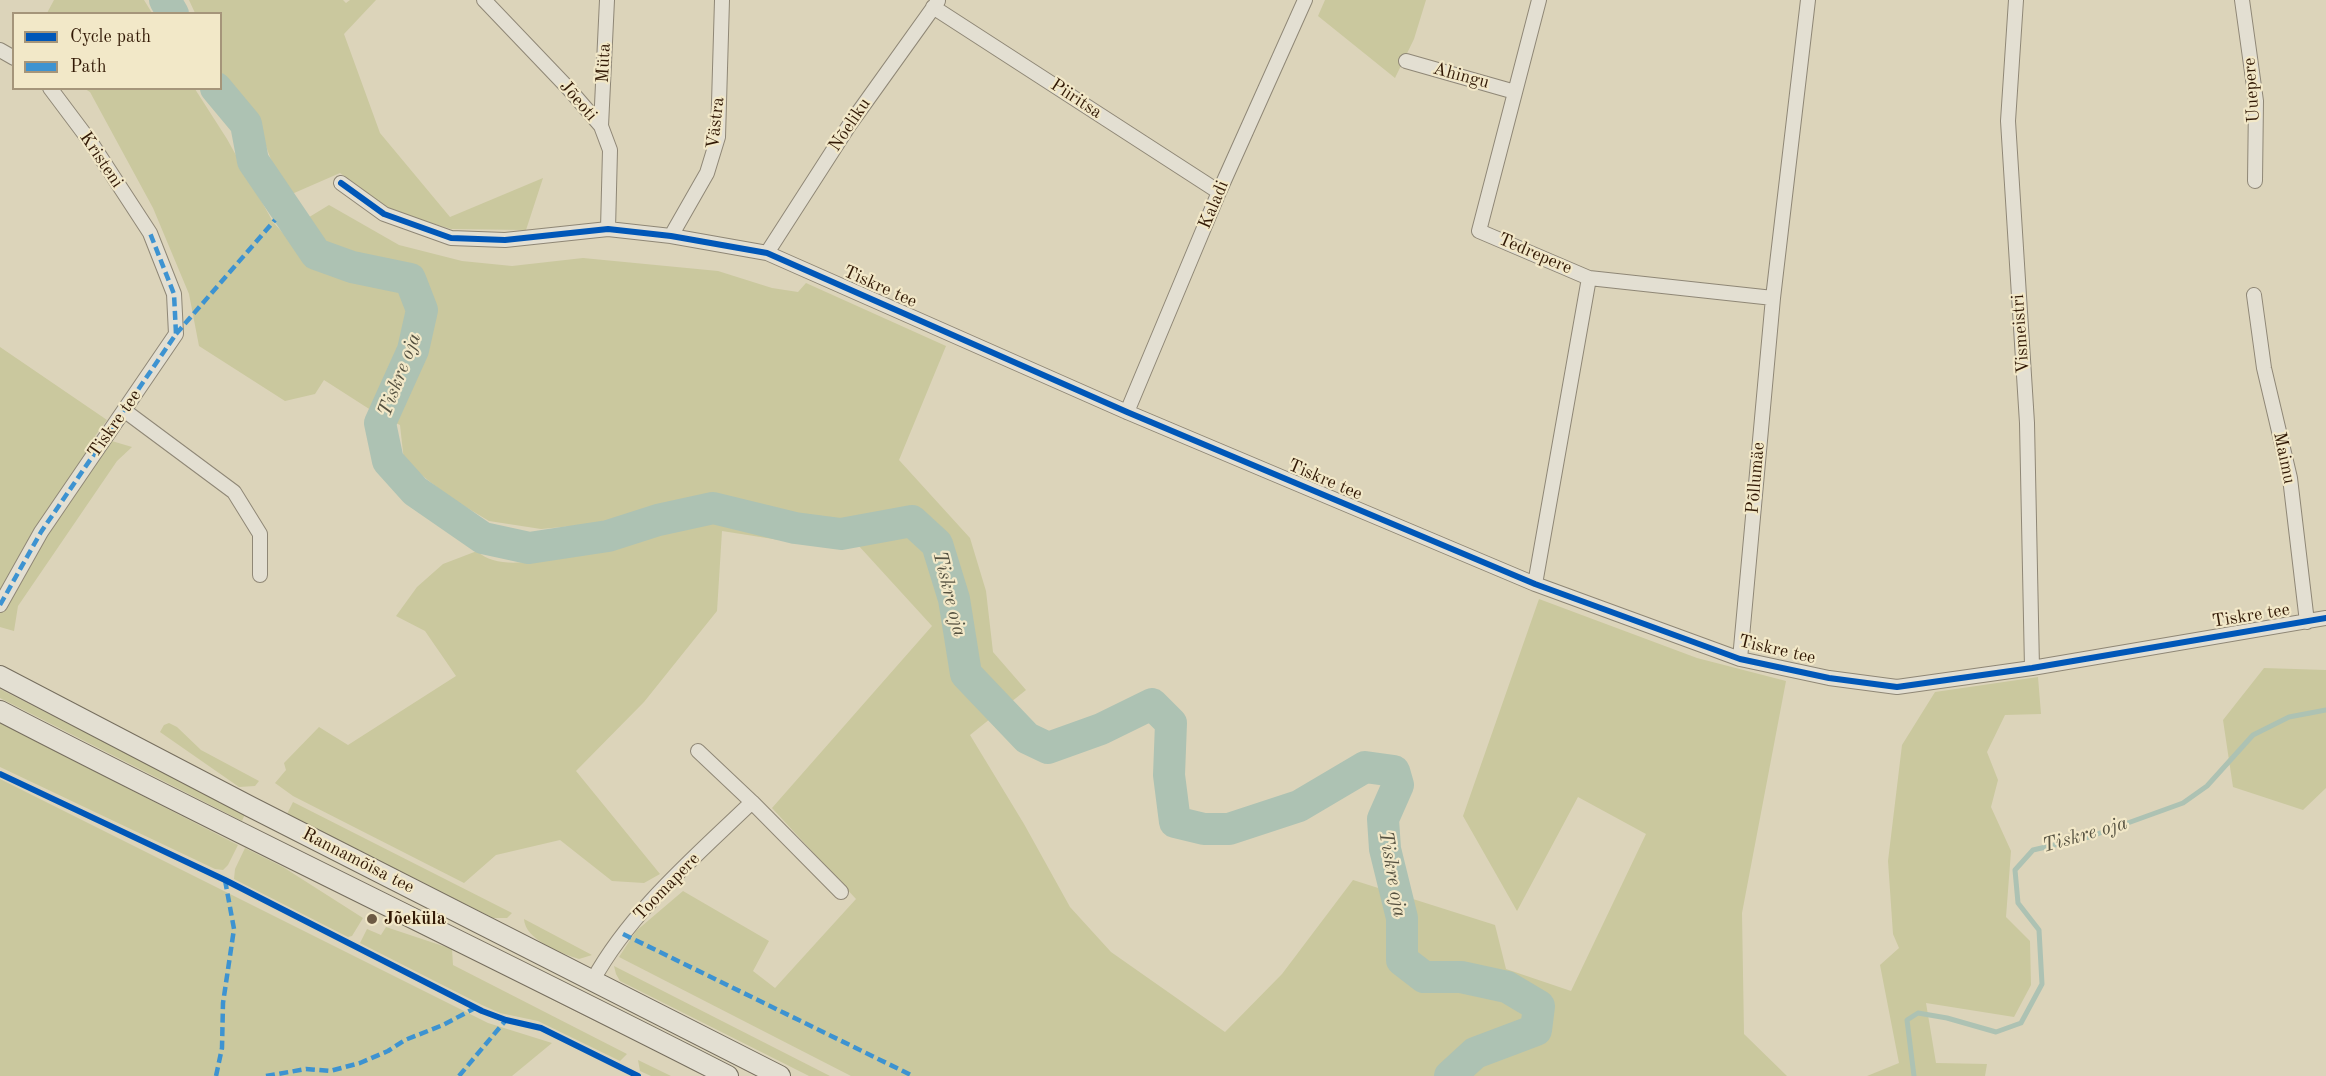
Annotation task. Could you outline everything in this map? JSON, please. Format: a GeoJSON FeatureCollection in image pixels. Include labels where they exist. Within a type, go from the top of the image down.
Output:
{"type":"FeatureCollection","features":[{"type":"Feature","properties":{"kind":"street","name":"Jõeoti"},"geometry":{"type":"LineString","coordinates":[[484,0],[601,126],[610,150],[608,229]]}},
{"type":"Feature","properties":{"kind":"street","name":"Müta"},"geometry":{"type":"LineString","coordinates":[[601,126],[607,0]]}},
{"type":"Feature","properties":{"kind":"street","name":"Västra"},"geometry":{"type":"LineString","coordinates":[[671,236],[707,173],[718,137],[722,0]]}},
{"type":"Feature","properties":{"kind":"street","name":"Kaladi"},"geometry":{"type":"LineString","coordinates":[[1128,412],[1219,192],[1305,0]]}},
{"type":"Feature","properties":{"kind":"street","name":"Tedrepere"},"geometry":{"type":"LineString","coordinates":[[1535,584],[1589,278],[1479,231],[1539,0]]}},
{"type":"Feature","properties":{"kind":"street","name":"Põllumäe"},"geometry":{"type":"LineString","coordinates":[[1740,658],[1773,298],[1808,0]]}},
{"type":"Feature","properties":{"kind":"street","name":"Vismeistri"},"geometry":{"type":"LineString","coordinates":[[2016,0],[2008,121],[2027,423],[2032,668]]}},
{"type":"Feature","properties":{"kind":"street","name":"Uuepere"},"geometry":{"type":"LineString","coordinates":[[2242,0],[2256,101],[2255,181]]}},
{"type":"Feature","properties":{"kind":"street","name":"Piiritsa"},"geometry":{"type":"LineString","coordinates":[[936,3],[1219,192]]}},
{"type":"Feature","properties":{"kind":"street","name":"Nõeliku"},"geometry":{"type":"LineString","coordinates":[[767,253],[850,123],[936,3]]}},
{"type":"Feature","properties":{"kind":"street","name":"Ahingu"},"geometry":{"type":"LineString","coordinates":[[1406,61],[1515,92]]}},
{"type":"Feature","properties":{"kind":"street","name":"Kristeni"},"geometry":{"type":"LineString","coordinates":[[52,90],[92,144],[150,233]]}},
{"type":"Feature","properties":{"kind":"street","name":"Tiskre tee"},"geometry":{"type":"LineString","coordinates":[[341,183],[384,214],[451,238],[505,240],[608,229],[671,236],[767,253],[1128,412],[1535,584],[1740,658],[1829,678],[1897,687],[2032,668],[2326,618]]}},
{"type":"Feature","properties":{"kind":"street","name":"Tiskre tee"},"geometry":{"type":"LineString","coordinates":[[0,605],[41,532],[176,334],[174,294],[150,233]]}},
{"type":"Feature","properties":{"kind":"street"},"geometry":{"type":"LineString","coordinates":[[1589,278],[1773,298]]}},
{"type":"Feature","properties":{"kind":"street","name":"Maimu"},"geometry":{"type":"LineString","coordinates":[[2254,295],[2264,368],[2290,478],[2307,622]]}},
{"type":"Feature","properties":{"kind":"street"},"geometry":{"type":"LineString","coordinates":[[124,411],[234,492],[260,534],[260,575]]}},
{"type":"Feature","properties":{"kind":"street","name":"Rannamõisa tee"},"geometry":{"type":"LineString","coordinates":[[0,676],[240,802],[780,1076]]}},
{"type":"Feature","properties":{"kind":"street","name":"Rannamõisa tee"},"geometry":{"type":"LineString","coordinates":[[0,711],[149,788],[382,901],[728,1076]]}},
{"type":"Feature","properties":{"kind":"street"},"geometry":{"type":"LineString","coordinates":[[698,751],[841,892]]}},
{"type":"Feature","properties":{"kind":"street","name":"Toomapere"},"geometry":{"type":"LineString","coordinates":[[593,980],[622,934],[684,867],[752,802]]}},
{"type":"Feature","properties":{"kind":"shaded area"},"geometry":{"type":"Polygon","coordinates":[[[54,0],[144,0],[151,12],[48,12],[54,0]]]}},
{"type":"Feature","properties":{"kind":"shaded area"},"geometry":{"type":"Polygon","coordinates":[[[189,0],[343,0],[346,3],[350,0],[376,0],[344,34],[380,133],[450,217],[543,178],[526,230],[451,229],[389,210],[340,173],[285,197],[258,125],[222,73],[222,12],[195,12],[189,0]]]}},
{"type":"Feature","properties":{"kind":"shaded area"},"geometry":{"type":"Polygon","coordinates":[[[1325,0],[1426,0],[1414,39],[1395,78],[1318,16],[1325,0]]]}},
{"type":"Feature","properties":{"kind":"shaded area"},"geometry":{"type":"Polygon","coordinates":[[[87,90],[196,90],[227,139],[273,222],[283,233],[329,205],[399,245],[462,261],[512,266],[583,258],[718,271],[772,288],[798,292],[806,283],[946,346],[899,460],[970,538],[986,591],[993,652],[1026,690],[970,735],[1024,824],[1070,907],[1111,952],[1225,1032],[1282,974],[1353,880],[1495,925],[1506,969],[1571,991],[1646,834],[1578,797],[1517,911],[1463,816],[1539,599],[1697,658],[1786,681],[1742,913],[1744,1034],[1787,1076],[851,1076],[619,957],[636,931],[683,891],[769,941],[753,971],[775,988],[856,899],[772,808],[932,626],[858,545],[837,549],[722,531],[717,611],[644,702],[576,771],[660,874],[644,883],[612,881],[560,840],[496,855],[464,883],[293,796],[275,783],[286,770],[284,763],[319,727],[348,745],[456,676],[425,631],[396,616],[417,587],[443,564],[477,551],[486,558],[511,563],[576,553],[594,524],[541,529],[489,521],[449,497],[404,461],[400,425],[377,414],[324,380],[315,394],[285,401],[199,346],[189,294],[153,208],[90,92],[87,90]]]}},
{"type":"Feature","properties":{"kind":"shaded area"},"geometry":{"type":"Polygon","coordinates":[[[0,347],[107,420],[95,436],[132,447],[117,461],[18,606],[14,631],[0,627],[0,347]]]}},
{"type":"Feature","properties":{"kind":"shaded area"},"geometry":{"type":"Polygon","coordinates":[[[2264,668],[2326,670],[2326,788],[2303,810],[2233,787],[2223,720],[2264,668]]]}},
{"type":"Feature","properties":{"kind":"shaded area"},"geometry":{"type":"Polygon","coordinates":[[[2038,677],[2041,714],[2005,715],[1987,752],[1998,780],[1991,807],[2011,851],[2006,917],[2030,941],[2031,985],[2014,1017],[1926,1003],[1936,1063],[1987,1064],[1985,1076],[1867,1076],[1899,1063],[1880,965],[1899,948],[1893,934],[1888,861],[1902,745],[1935,692],[2038,677]]]}},
{"type":"Feature","properties":{"kind":"shaded area"},"geometry":{"type":"Polygon","coordinates":[[[0,689],[245,814],[242,821],[0,698],[0,689]]]}},
{"type":"Feature","properties":{"kind":"shaded area"},"geometry":{"type":"Polygon","coordinates":[[[0,723],[238,845],[228,865],[223,870],[215,869],[0,767],[0,723]]]}},
{"type":"Feature","properties":{"kind":"shaded area"},"geometry":{"type":"Polygon","coordinates":[[[169,723],[177,727],[201,750],[259,781],[255,786],[239,787],[160,732],[164,725],[169,723]]]}},
{"type":"Feature","properties":{"kind":"shaded area"},"geometry":{"type":"Polygon","coordinates":[[[0,779],[488,1023],[552,1043],[512,1076],[0,1076],[0,779]]]}},
{"type":"Feature","properties":{"kind":"shaded area"},"geometry":{"type":"Polygon","coordinates":[[[293,802],[512,913],[507,918],[493,918],[287,814],[293,802]]]}},
{"type":"Feature","properties":{"kind":"shaded area"},"geometry":{"type":"Polygon","coordinates":[[[245,848],[283,867],[363,918],[352,936],[348,937],[234,879],[235,869],[245,848]]]}},
{"type":"Feature","properties":{"kind":"shaded area"},"geometry":{"type":"Polygon","coordinates":[[[524,919],[592,955],[579,959],[545,945],[530,933],[524,919]]]}},
{"type":"Feature","properties":{"kind":"shaded area"},"geometry":{"type":"Polygon","coordinates":[[[386,927],[452,949],[453,965],[627,1054],[620,1061],[538,1021],[500,1013],[360,943],[367,929],[381,935],[386,927]]]}},
{"type":"Feature","properties":{"kind":"shaded area"},"geometry":{"type":"Polygon","coordinates":[[[614,966],[830,1076],[809,1076],[620,981],[614,966]]]}},
{"type":"Feature","properties":{"kind":"shaded area"},"geometry":{"type":"Polygon","coordinates":[[[638,1060],[671,1076],[651,1076],[640,1071],[638,1060]]]}},
{"type":"Feature","properties":{"kind":"waterway","name":"Tiskre oja"},"geometry":{"type":"LineString","coordinates":[[165,0],[172,12]]}},
{"type":"Feature","properties":{"kind":"waterway","name":"Tiskre oja"},"geometry":{"type":"LineString","coordinates":[[218,90],[246,124],[253,161],[316,254],[352,267],[410,279],[422,310],[413,350],[380,423],[388,461],[415,491],[483,538],[529,548],[608,536],[658,520],[713,508],[795,528],[841,534],[912,521],[937,544],[954,599],[966,674],[1027,738],[1048,748],[1101,729],[1152,704],[1171,723],[1169,775],[1175,822],[1204,829],[1229,829],[1299,806],[1365,767],[1394,771],[1398,785],[1383,819],[1385,849],[1402,918],[1402,960],[1424,977],[1461,977],[1507,987],[1539,1006],[1536,1030],[1475,1053],[1450,1076]]}},
{"type":"Feature","properties":{"kind":"waterway","name":"Tiskre oja"},"geometry":{"type":"LineString","coordinates":[[1914,1076],[1907,1020],[1918,1013],[1947,1018],[1996,1032],[2021,1023],[2042,984],[2039,930],[2018,903],[2015,870],[2033,850],[2089,837],[2183,803],[2207,786],[2253,735],[2289,717],[2326,710]]}},
{"type":"Feature","properties":{"kind":"marked path"},"geometry":{"type":"LineString","coordinates":[[176,334],[275,220]]}},
{"type":"Feature","properties":{"kind":"marked path"},"geometry":{"type":"LineString","coordinates":[[0,605],[41,532],[176,334],[174,294],[150,233]]}},
{"type":"Feature","properties":{"kind":"marked path"},"geometry":{"type":"LineString","coordinates":[[216,1076],[222,1048],[223,1003],[234,929],[225,880]]}},
{"type":"Feature","properties":{"kind":"marked path"},"geometry":{"type":"LineString","coordinates":[[623,934],[913,1076]]}},
{"type":"Feature","properties":{"kind":"marked path"},"geometry":{"type":"LineString","coordinates":[[266,1076],[306,1069],[330,1071],[360,1063],[475,1008]]}},
{"type":"Feature","properties":{"kind":"marked path"},"geometry":{"type":"LineString","coordinates":[[459,1076],[506,1020]]}},
{"type":"Feature","properties":{"kind":"cycle path"},"geometry":{"type":"LineString","coordinates":[[341,183],[384,214],[451,238],[505,240],[608,229],[671,236],[767,253],[1127,412],[1535,584],[1740,659],[1829,678],[1897,687],[2032,668],[2326,618]]}},
{"type":"Feature","properties":{"kind":"cycle path"},"geometry":{"type":"LineString","coordinates":[[0,774],[225,880],[482,1011],[506,1020],[541,1028],[638,1076]]}},
{"type":"Feature","properties":{"kind":"place","name":"Jõeküla"},"geometry":{"type":"Point","coordinates":[372,919]}}]}
